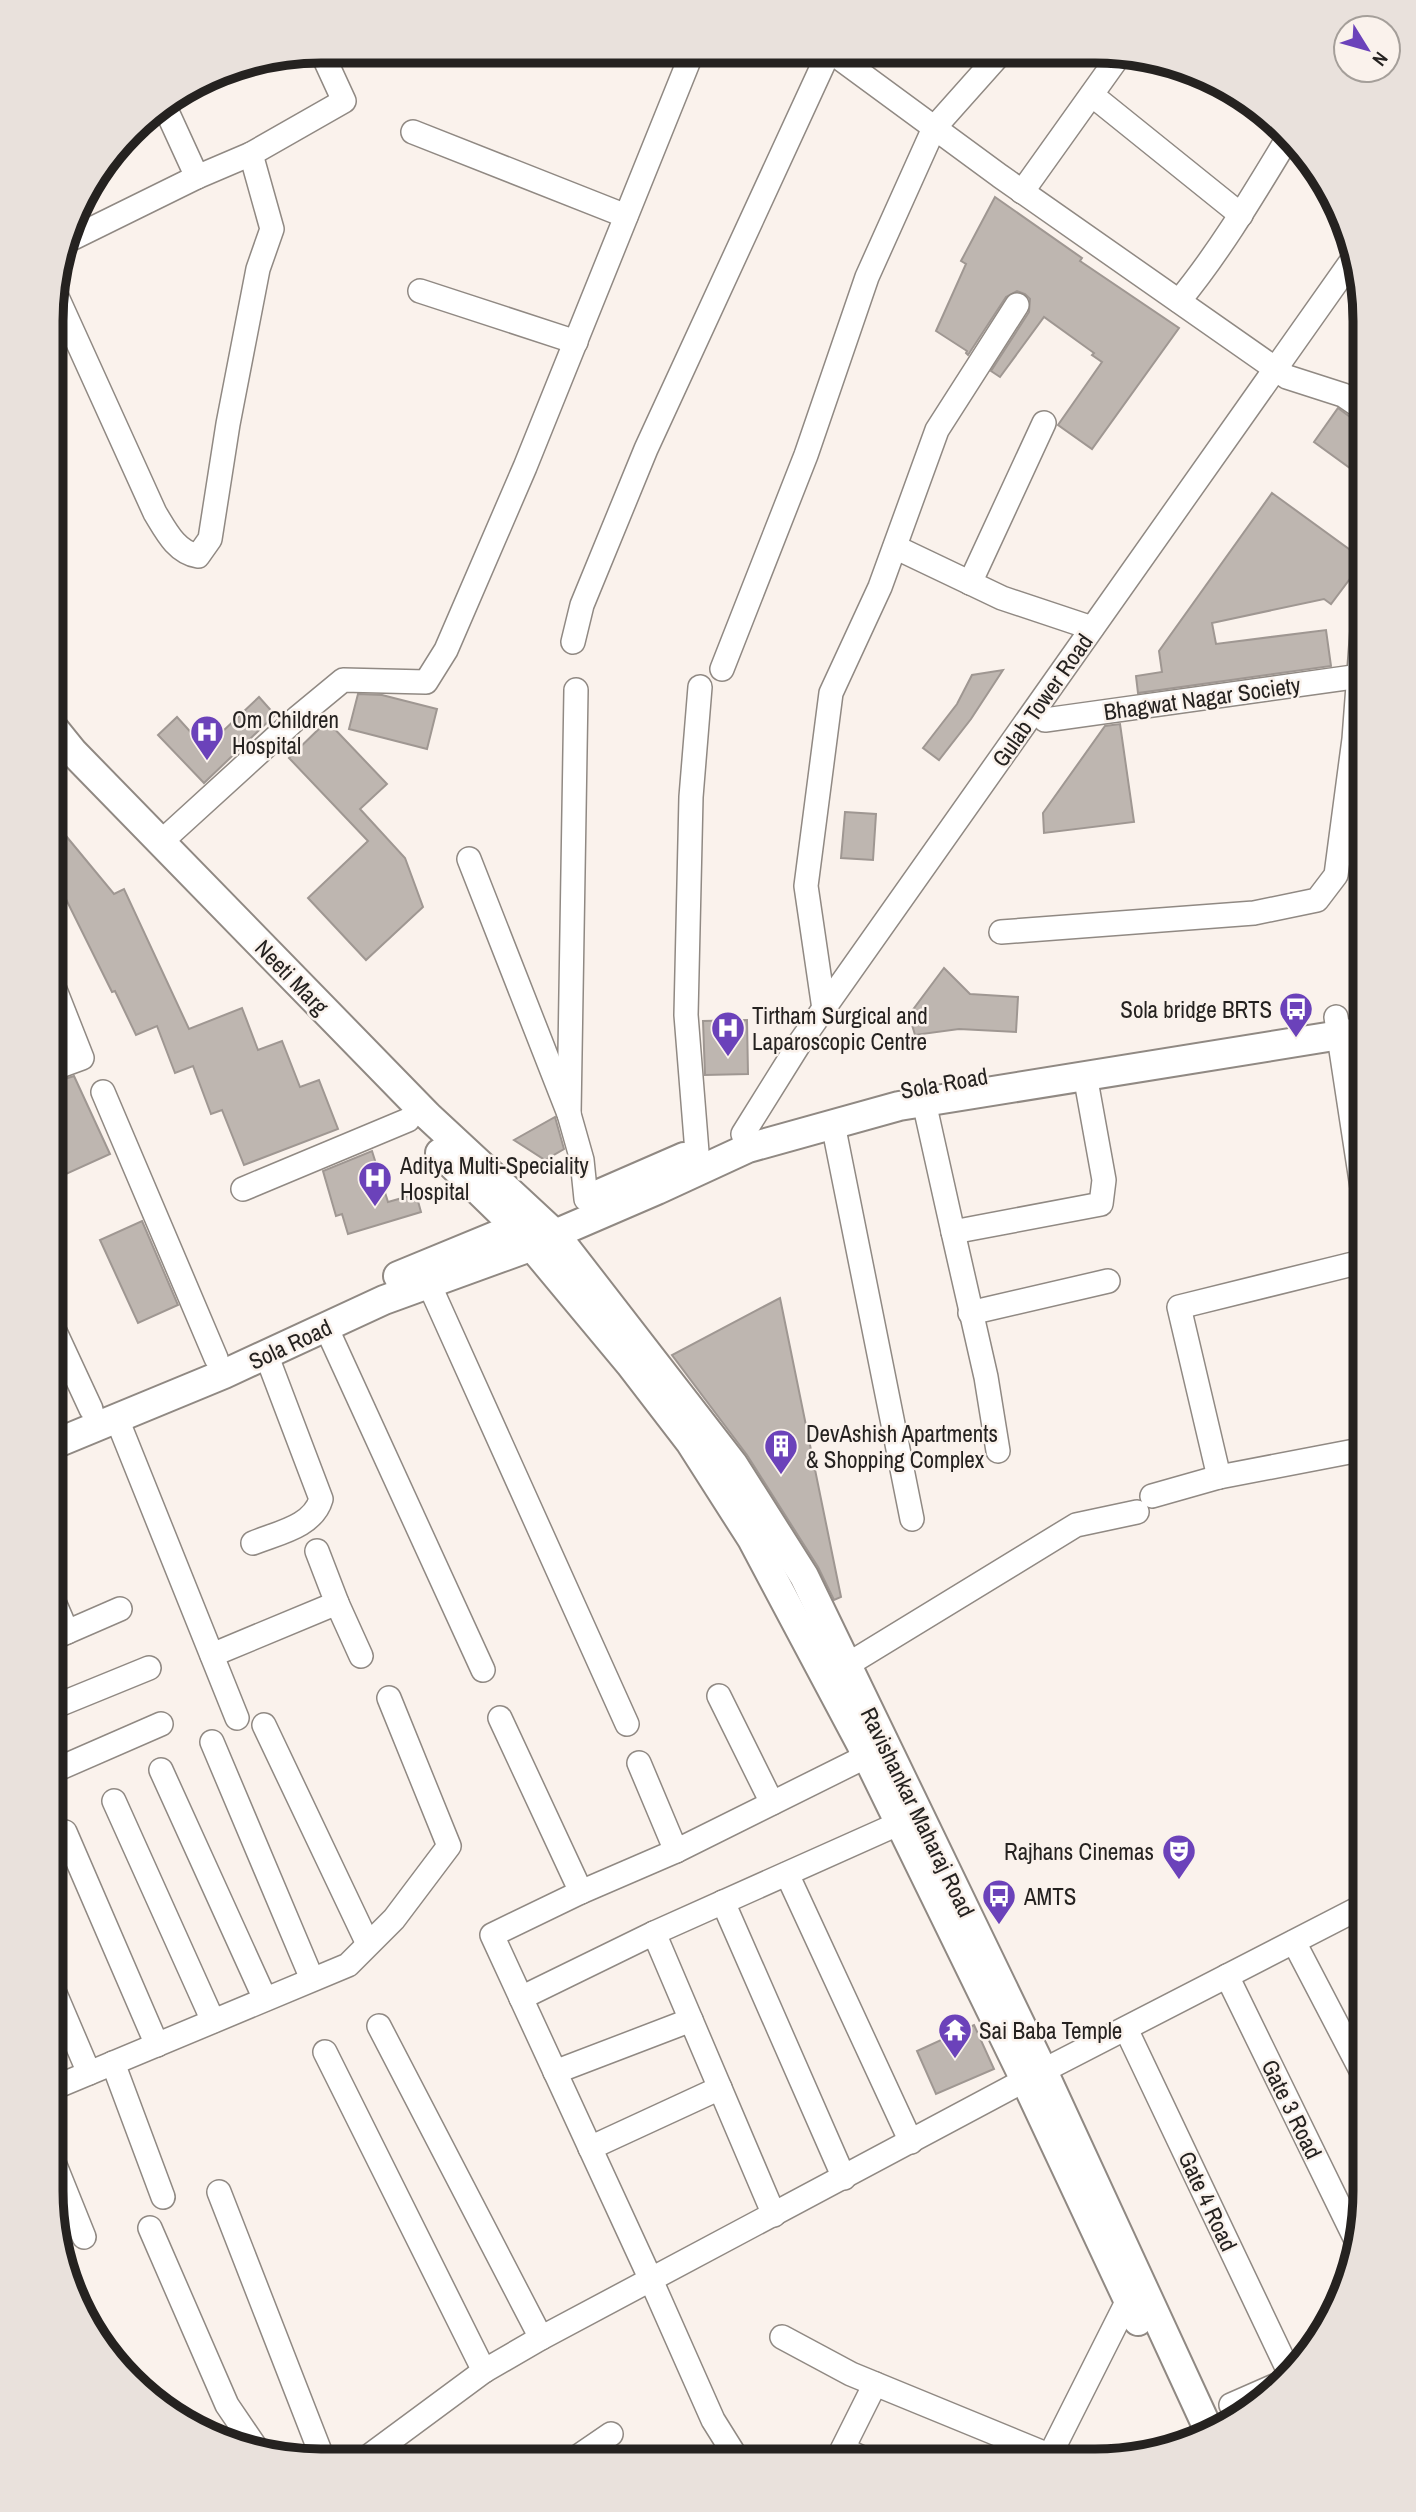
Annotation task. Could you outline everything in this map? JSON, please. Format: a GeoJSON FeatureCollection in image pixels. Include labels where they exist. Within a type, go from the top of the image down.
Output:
{"type":"FeatureCollection","features":[{"type":"Feature","properties":{"kind":"main road","name":"Neeti Marg"},"geometry":{"type":"LineString","coordinates":[[63,740],[428,1116],[535,1231]]}},
{"type":"Feature","properties":{"kind":"main road"},"geometry":{"type":"LineString","coordinates":[[63,766],[408,1120],[535,1231]]}},
{"type":"Feature","properties":{"kind":"main road","name":"Sola Road"},"geometry":{"type":"LineString","coordinates":[[63,1439],[104,1414],[216,1358],[535,1231],[657,1190],[755,1138],[887,1093],[1347,1028]]}},
{"type":"Feature","properties":{"kind":"main road","name":"Sola Road"},"geometry":{"type":"LineString","coordinates":[[63,1423],[104,1414],[266,1354],[384,1300],[429,1284],[535,1231],[586,1199],[697,1152],[833,1124],[899,1106],[1347,1028]]}},
{"type":"Feature","properties":{"kind":"main road","name":"Ravishankar Maharaj Road"},"geometry":{"type":"LineString","coordinates":[[535,1231],[733,1464],[804,1576],[1034,2076],[1128,2300],[1189,2431]]}},
{"type":"Feature","properties":{"kind":"main road","name":"Ravishankar Maharaj Road"},"geometry":{"type":"LineString","coordinates":[[535,1231],[630,1364],[690,1442],[752,1539],[1034,2076],[1205,2424]]}},
{"type":"Feature","properties":{"kind":"street"},"geometry":{"type":"LineString","coordinates":[[78,236],[197,177],[251,154],[344,101],[327,63]]}},
{"type":"Feature","properties":{"kind":"street"},"geometry":{"type":"LineString","coordinates":[[161,842],[343,680],[426,682],[446,650],[525,467],[688,63]]}},
{"type":"Feature","properties":{"kind":"street"},"geometry":{"type":"LineString","coordinates":[[573,642],[582,606],[646,449],[824,63]]}},
{"type":"Feature","properties":{"kind":"street"},"geometry":{"type":"LineString","coordinates":[[846,63],[1022,192],[1281,373],[1343,395],[1353,402]]}},
{"type":"Feature","properties":{"kind":"street"},"geometry":{"type":"LineString","coordinates":[[722,669],[806,456],[867,277],[934,128],[992,63]]}},
{"type":"Feature","properties":{"kind":"street"},"geometry":{"type":"LineString","coordinates":[[1022,192],[1113,64]]}},
{"type":"Feature","properties":{"kind":"street"},"geometry":{"type":"LineString","coordinates":[[1092,95],[1241,215]]}},
{"type":"Feature","properties":{"kind":"street"},"geometry":{"type":"LineString","coordinates":[[168,113],[197,177]]}},
{"type":"Feature","properties":{"kind":"street"},"geometry":{"type":"LineString","coordinates":[[413,132],[626,216]]}},
{"type":"Feature","properties":{"kind":"street"},"geometry":{"type":"LineString","coordinates":[[1179,301],[1241,215],[1283,145]]}},
{"type":"Feature","properties":{"kind":"street"},"geometry":{"type":"LineString","coordinates":[[64,311],[155,513],[170,539],[188,554],[198,556],[210,539],[228,424],[258,269],[272,229],[251,154]]}},
{"type":"Feature","properties":{"kind":"street","name":"Gulab Tower Road"},"geometry":{"type":"LineString","coordinates":[[755,1138],[824,1009],[1093,628],[1281,373],[1347,267]]}},
{"type":"Feature","properties":{"kind":"street"},"geometry":{"type":"LineString","coordinates":[[755,1138],[813,1048],[1045,720],[1281,373],[1351,285]]}},
{"type":"Feature","properties":{"kind":"street"},"geometry":{"type":"LineString","coordinates":[[420,291],[576,342]]}},
{"type":"Feature","properties":{"kind":"street"},"geometry":{"type":"LineString","coordinates":[[824,1009],[806,886],[831,693],[880,587],[937,430],[1017,305]]}},
{"type":"Feature","properties":{"kind":"street"},"geometry":{"type":"LineString","coordinates":[[970,583],[1044,423]]}},
{"type":"Feature","properties":{"kind":"street"},"geometry":{"type":"LineString","coordinates":[[895,547],[1002,598],[1093,628]]}},
{"type":"Feature","properties":{"kind":"street","name":"Bhagwat Nagar Society"},"geometry":{"type":"LineString","coordinates":[[1045,720],[1353,677]]}},
{"type":"Feature","properties":{"kind":"street"},"geometry":{"type":"LineString","coordinates":[[697,1152],[686,1015],[691,797],[700,687]]}},
{"type":"Feature","properties":{"kind":"street"},"geometry":{"type":"LineString","coordinates":[[569,1114],[576,690]]}},
{"type":"Feature","properties":{"kind":"street"},"geometry":{"type":"LineString","coordinates":[[1001,932],[1254,913],[1318,901],[1336,875],[1353,748]]}},
{"type":"Feature","properties":{"kind":"street"},"geometry":{"type":"LineString","coordinates":[[469,859],[569,1114],[582,1160],[586,1199]]}},
{"type":"Feature","properties":{"kind":"street"},"geometry":{"type":"LineString","coordinates":[[63,1010],[82,1058],[63,1065]]}},
{"type":"Feature","properties":{"kind":"street"},"geometry":{"type":"LineString","coordinates":[[1347,1028],[1353,1088]]}},
{"type":"Feature","properties":{"kind":"street"},"geometry":{"type":"LineString","coordinates":[[953,1232],[1101,1203],[1104,1180],[1085,1075]]}},
{"type":"Feature","properties":{"kind":"street"},"geometry":{"type":"LineString","coordinates":[[103,1092],[216,1358]]}},
{"type":"Feature","properties":{"kind":"street"},"geometry":{"type":"LineString","coordinates":[[924,1102],[986,1377],[998,1451]]}},
{"type":"Feature","properties":{"kind":"street"},"geometry":{"type":"LineString","coordinates":[[243,1189],[408,1120]]}},
{"type":"Feature","properties":{"kind":"street"},"geometry":{"type":"LineString","coordinates":[[833,1124],[912,1519]]}},
{"type":"Feature","properties":{"kind":"street"},"geometry":{"type":"LineString","coordinates":[[1219,1477],[1178,1307],[1353,1264]]}},
{"type":"Feature","properties":{"kind":"street"},"geometry":{"type":"LineString","coordinates":[[970,1313],[1108,1281]]}},
{"type":"Feature","properties":{"kind":"street"},"geometry":{"type":"LineString","coordinates":[[429,1284],[627,1724]]}},
{"type":"Feature","properties":{"kind":"street"},"geometry":{"type":"LineString","coordinates":[[326,1327],[483,1670]]}},
{"type":"Feature","properties":{"kind":"street"},"geometry":{"type":"LineString","coordinates":[[63,1344],[104,1414],[237,1717]]}},
{"type":"Feature","properties":{"kind":"street"},"geometry":{"type":"LineString","coordinates":[[253,1544],[307,1520],[318,1508],[321,1499],[266,1354]]}},
{"type":"Feature","properties":{"kind":"street"},"geometry":{"type":"LineString","coordinates":[[847,1665],[1076,1525],[1219,1477],[1353,1451]]}},
{"type":"Feature","properties":{"kind":"street"},"geometry":{"type":"LineString","coordinates":[[317,1550],[361,1656]]}},
{"type":"Feature","properties":{"kind":"street"},"geometry":{"type":"LineString","coordinates":[[212,1655],[337,1603]]}},
{"type":"Feature","properties":{"kind":"street"},"geometry":{"type":"LineString","coordinates":[[63,1634],[120,1609]]}},
{"type":"Feature","properties":{"kind":"street"},"geometry":{"type":"LineString","coordinates":[[63,1703],[149,1668]]}},
{"type":"Feature","properties":{"kind":"street"},"geometry":{"type":"LineString","coordinates":[[719,1696],[772,1803]]}},
{"type":"Feature","properties":{"kind":"street"},"geometry":{"type":"LineString","coordinates":[[63,2084],[348,1965],[394,1919],[449,1846],[389,1698]]}},
{"type":"Feature","properties":{"kind":"street"},"geometry":{"type":"LineString","coordinates":[[500,1718],[581,1892]]}},
{"type":"Feature","properties":{"kind":"street"},"geometry":{"type":"LineString","coordinates":[[63,1767],[161,1724]]}},
{"type":"Feature","properties":{"kind":"street"},"geometry":{"type":"LineString","coordinates":[[264,1725],[368,1944]]}},
{"type":"Feature","properties":{"kind":"street"},"geometry":{"type":"LineString","coordinates":[[212,1742],[312,1979]]}},
{"type":"Feature","properties":{"kind":"street"},"geometry":{"type":"LineString","coordinates":[[731,2449],[713,2420],[492,1935],[581,1892],[676,1851],[867,1756]]}},
{"type":"Feature","properties":{"kind":"street"},"geometry":{"type":"LineString","coordinates":[[639,1763],[676,1851]]}},
{"type":"Feature","properties":{"kind":"street"},"geometry":{"type":"LineString","coordinates":[[161,1770],[265,1999]]}},
{"type":"Feature","properties":{"kind":"street"},"geometry":{"type":"LineString","coordinates":[[114,1801],[213,2021]]}},
{"type":"Feature","properties":{"kind":"street"},"geometry":{"type":"LineString","coordinates":[[521,1998],[653,1933],[900,1823]]}},
{"type":"Feature","properties":{"kind":"street"},"geometry":{"type":"LineString","coordinates":[[65,1832],[157,2045]]}},
{"type":"Feature","properties":{"kind":"street"},"geometry":{"type":"LineString","coordinates":[[787,1874],[911,2142]]}},
{"type":"Feature","properties":{"kind":"street"},"geometry":{"type":"LineString","coordinates":[[723,1902],[844,2178]]}},
{"type":"Feature","properties":{"kind":"street"},"geometry":{"type":"LineString","coordinates":[[379,2449],[484,2371],[541,2338],[1034,2076],[1353,1911]]}},
{"type":"Feature","properties":{"kind":"street"},"geometry":{"type":"LineString","coordinates":[[653,1933],[774,2216]]}},
{"type":"Feature","properties":{"kind":"street"},"geometry":{"type":"LineString","coordinates":[[1294,1942],[1353,2055]]}},
{"type":"Feature","properties":{"kind":"street","name":"Gate 3 Road"},"geometry":{"type":"LineString","coordinates":[[1227,1976],[1350,2228]]}},
{"type":"Feature","properties":{"kind":"street"},"geometry":{"type":"LineString","coordinates":[[63,2012],[89,2073]]}},
{"type":"Feature","properties":{"kind":"street"},"geometry":{"type":"LineString","coordinates":[[555,2072],[691,2020]]}},
{"type":"Feature","properties":{"kind":"street"},"geometry":{"type":"LineString","coordinates":[[379,2026],[541,2338]]}},
{"type":"Feature","properties":{"kind":"street","name":"Gate 4 Road"},"geometry":{"type":"LineString","coordinates":[[1126,2029],[1285,2365]]}},
{"type":"Feature","properties":{"kind":"street"},"geometry":{"type":"LineString","coordinates":[[325,2052],[484,2371]]}},
{"type":"Feature","properties":{"kind":"street"},"geometry":{"type":"LineString","coordinates":[[113,2063],[163,2197]]}},
{"type":"Feature","properties":{"kind":"street"},"geometry":{"type":"LineString","coordinates":[[590,2148],[720,2088]]}},
{"type":"Feature","properties":{"kind":"street"},"geometry":{"type":"LineString","coordinates":[[63,2184],[84,2236]]}},
{"type":"Feature","properties":{"kind":"street"},"geometry":{"type":"LineString","coordinates":[[219,2192],[319,2449]]}},
{"type":"Feature","properties":{"kind":"street"},"geometry":{"type":"LineString","coordinates":[[150,2228],[227,2405],[250,2439]]}},
{"type":"Feature","properties":{"kind":"street"},"geometry":{"type":"LineString","coordinates":[[1058,2449],[1128,2300]]}},
{"type":"Feature","properties":{"kind":"street"},"geometry":{"type":"LineString","coordinates":[[782,2337],[874,2384],[1029,2449]]}},
{"type":"Feature","properties":{"kind":"street"},"geometry":{"type":"LineString","coordinates":[[843,2449],[874,2384]]}},
{"type":"Feature","properties":{"kind":"street"},"geometry":{"type":"LineString","coordinates":[[1231,2405],[1248,2399]]}},
{"type":"Feature","properties":{"kind":"street"},"geometry":{"type":"LineString","coordinates":[[589,2449],[611,2434]]}},
{"type":"Feature","properties":{"kind":"building"},"geometry":{"type":"Polygon","coordinates":[[[995,197],[1082,258],[1080,261],[1179,328],[1092,449],[1058,425],[1102,362],[1092,355],[1094,353],[1044,317],[1000,377],[991,371],[1029,312],[1030,299],[1025,294],[1017,291],[1006,297],[968,355],[967,351],[936,331],[966,264],[961,261],[995,197]]]}},
{"type":"Feature","properties":{"kind":"building"},"geometry":{"type":"Polygon","coordinates":[[[1338,408],[1353,419],[1353,470],[1314,442],[1338,408]]]}},
{"type":"Feature","properties":{"kind":"building"},"geometry":{"type":"Polygon","coordinates":[[[1272,493],[1353,552],[1353,575],[1331,604],[1324,599],[1212,623],[1216,644],[1326,630],[1331,666],[1138,693],[1136,676],[1162,672],[1159,651],[1272,493]]]}},
{"type":"Feature","properties":{"kind":"building"},"geometry":{"type":"Polygon","coordinates":[[[1003,670],[971,719],[939,760],[923,748],[957,704],[972,675],[1003,670]]]}},
{"type":"Feature","properties":{"kind":"building"},"geometry":{"type":"Polygon","coordinates":[[[358,694],[382,695],[437,709],[427,749],[349,729],[358,694]]]}},
{"type":"Feature","properties":{"kind":"building"},"geometry":{"type":"Polygon","coordinates":[[[259,697],[275,715],[204,783],[158,735],[177,717],[205,748],[259,697]]]}},
{"type":"Feature","properties":{"kind":"building"},"geometry":{"type":"Polygon","coordinates":[[[327,721],[387,784],[360,809],[405,858],[423,907],[366,960],[308,898],[368,841],[289,758],[327,721]]]}},
{"type":"Feature","properties":{"kind":"building"},"geometry":{"type":"Polygon","coordinates":[[[1120,724],[1134,822],[1044,833],[1043,813],[1105,726],[1120,724]]]}},
{"type":"Feature","properties":{"kind":"building"},"geometry":{"type":"Polygon","coordinates":[[[845,812],[876,814],[873,860],[841,858],[845,812]]]}},
{"type":"Feature","properties":{"kind":"building"},"geometry":{"type":"Polygon","coordinates":[[[63,832],[114,894],[124,889],[189,1029],[242,1008],[258,1050],[282,1041],[300,1087],[319,1080],[338,1129],[244,1165],[222,1110],[211,1114],[193,1066],[175,1073],[157,1026],[136,1035],[115,991],[112,992],[63,893],[63,832]]]}},
{"type":"Feature","properties":{"kind":"building"},"geometry":{"type":"Polygon","coordinates":[[[944,968],[970,994],[1018,997],[1016,1032],[959,1029],[915,1035],[909,1015],[944,968]]]}},
{"type":"Feature","properties":{"kind":"building"},"geometry":{"type":"Polygon","coordinates":[[[747,1020],[748,1074],[705,1075],[703,1021],[747,1020]]]}},
{"type":"Feature","properties":{"kind":"building"},"geometry":{"type":"Polygon","coordinates":[[[74,1076],[110,1154],[66,1174],[63,1168],[63,1080],[74,1076]]]}},
{"type":"Feature","properties":{"kind":"building"},"geometry":{"type":"Polygon","coordinates":[[[555,1117],[564,1149],[545,1160],[514,1140],[555,1117]]]}},
{"type":"Feature","properties":{"kind":"building"},"geometry":{"type":"Polygon","coordinates":[[[372,1151],[388,1202],[416,1194],[421,1212],[348,1234],[342,1214],[336,1216],[323,1171],[372,1151]]]}},
{"type":"Feature","properties":{"kind":"building"},"geometry":{"type":"Polygon","coordinates":[[[142,1221],[178,1305],[138,1323],[100,1240],[142,1221]]]}},
{"type":"Feature","properties":{"kind":"building","name":"DevAshish Apartments & Shopping Complex"},"geometry":{"type":"Polygon","coordinates":[[[780,1298],[841,1597],[834,1600],[818,1567],[747,1455],[672,1355],[780,1298]]]}},
{"type":"Feature","properties":{"kind":"building","name":"Sai Baba Temple"},"geometry":{"type":"Polygon","coordinates":[[[974,2025],[994,2069],[936,2094],[917,2051],[974,2025]]]}},
{"type":"Feature","properties":{"kind":"place","name":"Om Children Hospital"},"geometry":{"type":"Point","coordinates":[207,762]}},
{"type":"Feature","properties":{"kind":"place","name":"Sola bridge BRTS"},"geometry":{"type":"Point","coordinates":[1296,1039]}},
{"type":"Feature","properties":{"kind":"place","name":"Tirtham Surgical and Laparoscopic Centre"},"geometry":{"type":"Point","coordinates":[728,1058]}},
{"type":"Feature","properties":{"kind":"place","name":"Aditya Multi-Speciality Hospital"},"geometry":{"type":"Point","coordinates":[375,1208]}},
{"type":"Feature","properties":{"kind":"place","name":"DevAshish Apartments & Shopping Complex"},"geometry":{"type":"Point","coordinates":[781,1476]}},
{"type":"Feature","properties":{"kind":"place","name":"Rajhans Cinemas"},"geometry":{"type":"Point","coordinates":[1179,1881]}},
{"type":"Feature","properties":{"kind":"place","name":"AMTS"},"geometry":{"type":"Point","coordinates":[999,1926]}},
{"type":"Feature","properties":{"kind":"place","name":"Sai Baba Temple"},"geometry":{"type":"Point","coordinates":[955,2060]}}]}
